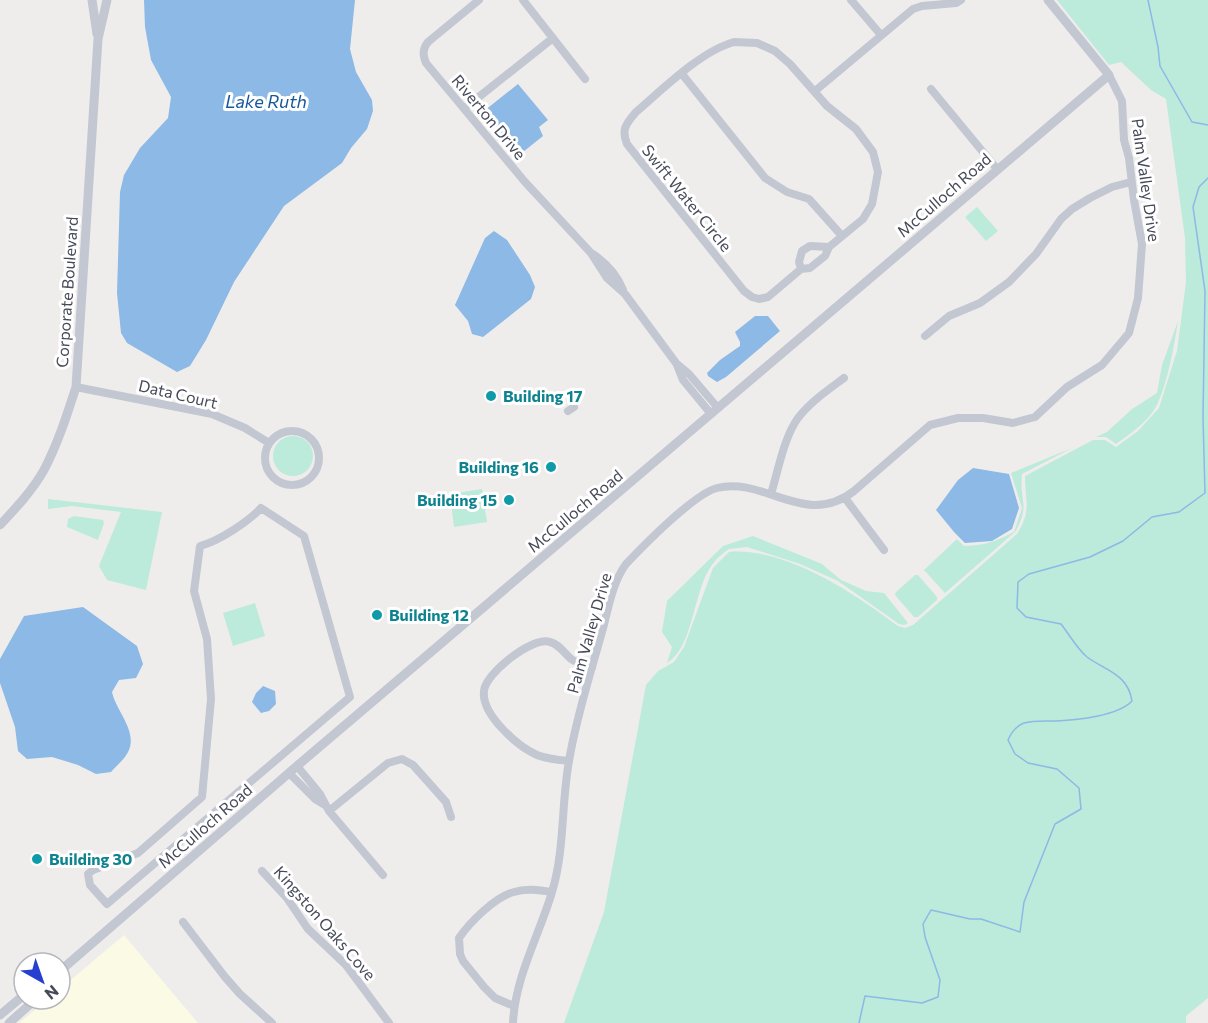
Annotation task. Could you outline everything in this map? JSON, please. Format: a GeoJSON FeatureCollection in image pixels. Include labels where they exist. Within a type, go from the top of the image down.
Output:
{"type":"FeatureCollection","features":[{"type":"Feature","properties":{"kind":"street","name":"Corporate Boulevard"},"geometry":{"type":"LineString","coordinates":[[92,0],[98,39]]}},
{"type":"Feature","properties":{"kind":"street","name":"Corporate Boulevard"},"geometry":{"type":"LineString","coordinates":[[0,525],[24,498],[43,471],[60,436],[76,387],[98,39],[107,0]]}},
{"type":"Feature","properties":{"kind":"street","name":"Riverton Drive"},"geometry":{"type":"LineString","coordinates":[[479,0],[424,48],[423,55],[426,63],[525,182],[591,253],[604,261],[614,272],[625,294],[676,363],[689,374],[715,411]]}},
{"type":"Feature","properties":{"kind":"street"},"geometry":{"type":"LineString","coordinates":[[523,0],[585,79]]}},
{"type":"Feature","properties":{"kind":"street"},"geometry":{"type":"LineString","coordinates":[[851,0],[881,35]]}},
{"type":"Feature","properties":{"kind":"street"},"geometry":{"type":"LineString","coordinates":[[816,91],[913,9],[956,3],[961,0]]}},
{"type":"Feature","properties":{"kind":"street"},"geometry":{"type":"LineString","coordinates":[[1048,0],[1109,75]]}},
{"type":"Feature","properties":{"kind":"street"},"geometry":{"type":"LineString","coordinates":[[465,108],[553,38]]}},
{"type":"Feature","properties":{"kind":"street","name":"Swift Water Circle"},"geometry":{"type":"LineString","coordinates":[[734,42],[756,43],[775,51],[816,91],[827,106],[856,129],[873,152],[878,172],[872,204],[863,219],[829,247],[825,256],[810,268],[801,269],[768,297],[752,297],[744,291],[627,144],[623,134],[627,123],[636,112],[720,46],[734,42]]}},
{"type":"Feature","properties":{"kind":"street"},"geometry":{"type":"LineString","coordinates":[[682,74],[765,178],[787,192],[809,199],[842,236]]}},
{"type":"Feature","properties":{"kind":"street","name":"McCulloch Road"},"geometry":{"type":"LineString","coordinates":[[72,961],[1109,75]]}},
{"type":"Feature","properties":{"kind":"street","name":"Palm Valley Drive"},"geometry":{"type":"LineString","coordinates":[[513,1023],[514,1006],[528,958],[552,892],[562,845],[569,761],[620,571],[705,493],[731,486],[771,494],[797,504],[815,506],[845,498],[930,425],[958,418],[983,418],[1013,423],[1035,417],[1067,387],[1102,365],[1129,333],[1136,313],[1142,244],[1129,158],[1124,140],[1122,101],[1109,75]]}},
{"type":"Feature","properties":{"kind":"street"},"geometry":{"type":"LineString","coordinates":[[931,89],[998,169]]}},
{"type":"Feature","properties":{"kind":"street"},"geometry":{"type":"LineString","coordinates":[[925,336],[949,316],[980,303],[1009,282],[1036,254],[1061,219],[1072,209],[1112,187],[1131,182]]}},
{"type":"Feature","properties":{"kind":"street","name":"Swift Water Circle"},"geometry":{"type":"LineString","coordinates":[[801,269],[799,262],[802,251],[810,246],[829,247]]}},
{"type":"Feature","properties":{"kind":"street"},"geometry":{"type":"LineString","coordinates":[[771,494],[791,428],[811,404],[844,378]]}},
{"type":"Feature","properties":{"kind":"street","name":"Data Court"},"geometry":{"type":"LineString","coordinates":[[76,387],[212,414],[245,428],[269,443]]}},
{"type":"Feature","properties":{"kind":"street"},"geometry":{"type":"LineString","coordinates":[[301,431],[316,443],[320,452],[317,470],[310,479],[302,484],[292,485],[276,480],[268,471],[265,462],[265,452],[269,443],[282,432],[301,431]]}},
{"type":"Feature","properties":{"kind":"street"},"geometry":{"type":"LineString","coordinates":[[845,498],[884,550]]}},
{"type":"Feature","properties":{"kind":"street"},"geometry":{"type":"LineString","coordinates":[[261,508],[269,511],[304,536],[350,697],[107,904],[90,885],[88,874],[138,853],[202,797],[211,699],[207,639],[194,591],[200,546],[254,516],[261,508]]}},
{"type":"Feature","properties":{"kind":"street"},"geometry":{"type":"LineString","coordinates":[[569,761],[542,757],[519,744],[487,708],[484,690],[486,683],[500,668],[529,645],[540,641],[550,642],[572,659],[592,669]]}},
{"type":"Feature","properties":{"kind":"street"},"geometry":{"type":"LineString","coordinates":[[327,808],[388,763],[402,759],[413,765],[446,801],[451,817]]}},
{"type":"Feature","properties":{"kind":"street"},"geometry":{"type":"LineString","coordinates":[[293,770],[310,788],[320,794],[327,808],[383,875]]}},
{"type":"Feature","properties":{"kind":"street","name":"Kingston Oaks Cove"},"geometry":{"type":"LineString","coordinates":[[262,871],[276,884],[308,929],[346,965],[389,1023]]}},
{"type":"Feature","properties":{"kind":"street"},"geometry":{"type":"LineString","coordinates":[[514,1006],[495,998],[463,962],[459,938],[477,917],[514,891],[534,889],[552,892]]}},
{"type":"Feature","properties":{"kind":"street"},"geometry":{"type":"LineString","coordinates":[[183,922],[225,977],[272,1023]]}},
{"type":"Feature","properties":{"kind":"street"},"geometry":{"type":"LineString","coordinates":[[0,1015],[12,1005]]}},
{"type":"Feature","properties":{"kind":"street"},"geometry":{"type":"LineString","coordinates":[[9,1023],[22,1011]]}},
{"type":"Feature","properties":{"kind":"shaded area"},"geometry":{"type":"Polygon","coordinates":[[[124,935],[198,1023],[19,1023],[34,1011],[72,1011],[72,979],[124,935]]]}},
{"type":"Feature","properties":{"kind":"green space"},"geometry":{"type":"Polygon","coordinates":[[[1057,0],[1208,0],[1208,998],[1186,1016],[1186,1023],[564,1023],[604,912],[646,685],[658,671],[674,662],[684,647],[713,568],[729,552],[751,552],[773,557],[818,575],[861,600],[898,626],[905,628],[913,625],[1017,534],[1025,518],[1027,506],[1025,476],[1093,440],[1105,440],[1116,447],[1138,431],[1159,408],[1177,351],[1186,282],[1185,238],[1166,99],[1151,90],[1121,62],[1109,65],[1057,0]]]}},
{"type":"Feature","properties":{"kind":"green space"},"geometry":{"type":"Polygon","coordinates":[[[977,207],[998,231],[986,241],[965,217],[977,207]]]}},
{"type":"Feature","properties":{"kind":"green space"},"geometry":{"type":"Polygon","coordinates":[[[1178,321],[1167,375],[1154,411],[1139,427],[1116,444],[1106,437],[1096,437],[1107,432],[1132,409],[1157,393],[1162,365],[1178,321]]]}},
{"type":"Feature","properties":{"kind":"green space"},"geometry":{"type":"Polygon","coordinates":[[[293,436],[307,442],[313,456],[307,470],[293,476],[279,470],[273,456],[279,442],[293,436]]]}},
{"type":"Feature","properties":{"kind":"green space"},"geometry":{"type":"Polygon","coordinates":[[[1072,448],[1022,474],[1023,509],[1015,532],[945,593],[924,570],[957,539],[964,546],[978,545],[1014,532],[1022,508],[1011,473],[1072,448]]]}},
{"type":"Feature","properties":{"kind":"green space"},"geometry":{"type":"Polygon","coordinates":[[[482,489],[487,522],[454,527],[450,494],[482,489]]]}},
{"type":"Feature","properties":{"kind":"green space"},"geometry":{"type":"Polygon","coordinates":[[[48,499],[162,512],[146,590],[107,580],[99,566],[121,512],[72,506],[48,509],[48,499]]]}},
{"type":"Feature","properties":{"kind":"green space"},"geometry":{"type":"Polygon","coordinates":[[[74,516],[103,520],[98,540],[67,527],[68,519],[74,516]]]}},
{"type":"Feature","properties":{"kind":"green space"},"geometry":{"type":"Polygon","coordinates":[[[753,536],[822,564],[841,580],[866,591],[884,593],[908,623],[899,624],[838,581],[800,564],[747,547],[729,549],[712,565],[706,576],[683,644],[667,663],[672,647],[662,632],[667,601],[723,546],[753,536]]]}},
{"type":"Feature","properties":{"kind":"green space"},"geometry":{"type":"Polygon","coordinates":[[[915,575],[918,575],[937,597],[937,600],[918,617],[914,617],[895,595],[915,575]]]}},
{"type":"Feature","properties":{"kind":"green space"},"geometry":{"type":"Polygon","coordinates":[[[255,603],[265,636],[233,646],[223,613],[255,603]]]}},
{"type":"Feature","properties":{"kind":"water","name":"Lake Ruth"},"geometry":{"type":"Polygon","coordinates":[[[144,0],[355,0],[350,49],[356,72],[372,100],[373,111],[367,129],[342,163],[284,206],[234,282],[206,340],[190,366],[177,372],[127,343],[121,333],[117,293],[120,192],[124,175],[140,148],[168,118],[171,97],[151,60],[145,27],[144,0]]]}},
{"type":"Feature","properties":{"kind":"water"},"geometry":{"type":"Polygon","coordinates":[[[518,84],[548,120],[539,127],[543,136],[518,156],[484,111],[518,84]]]}},
{"type":"Feature","properties":{"kind":"water"},"geometry":{"type":"Polygon","coordinates":[[[494,231],[507,240],[530,275],[535,287],[531,299],[483,337],[472,334],[468,321],[455,305],[485,238],[494,231]]]}},
{"type":"Feature","properties":{"kind":"water"},"geometry":{"type":"Polygon","coordinates":[[[755,316],[768,316],[780,331],[726,377],[717,382],[708,376],[707,373],[720,360],[740,346],[735,332],[755,316]]]}},
{"type":"Feature","properties":{"kind":"water"},"geometry":{"type":"Polygon","coordinates":[[[973,468],[1009,474],[1019,508],[1012,529],[992,541],[965,543],[936,510],[958,480],[973,468]]]}},
{"type":"Feature","properties":{"kind":"water"},"geometry":{"type":"Polygon","coordinates":[[[83,607],[137,646],[143,664],[136,678],[119,680],[112,692],[128,728],[131,743],[129,750],[111,772],[96,774],[78,765],[52,757],[27,759],[18,751],[15,727],[0,683],[0,659],[24,616],[83,607]]]}},
{"type":"Feature","properties":{"kind":"water"},"geometry":{"type":"Polygon","coordinates":[[[263,686],[275,691],[276,704],[269,711],[261,713],[252,702],[256,693],[263,686]]]}},
{"type":"Feature","properties":{"kind":"waterway"},"geometry":{"type":"LineString","coordinates":[[1148,0],[1160,66],[1192,122],[1208,125]]}},
{"type":"Feature","properties":{"kind":"waterway"},"geometry":{"type":"LineString","coordinates":[[859,1023],[865,996],[922,1003],[938,997],[940,980],[925,937],[923,924],[931,910],[970,919],[981,919],[1020,932],[1024,902],[1055,824],[1081,809],[1079,788],[1057,769],[1028,763],[1015,754],[1008,740],[1014,730],[1028,722],[1075,720],[1107,714],[1132,701],[1130,692],[1121,679],[1083,654],[1061,624],[1026,617],[1017,608],[1018,582],[1029,574],[1090,557],[1123,541],[1152,517],[1179,512],[1205,493],[1203,417],[1205,291],[1193,207],[1199,187],[1208,178]]}},
{"type":"Feature","properties":{"kind":"place","name":"Building 17"},"geometry":{"type":"Point","coordinates":[491,396]}},
{"type":"Feature","properties":{"kind":"place","name":"Building 16"},"geometry":{"type":"Point","coordinates":[551,467]}},
{"type":"Feature","properties":{"kind":"place","name":"Building 15"},"geometry":{"type":"Point","coordinates":[509,500]}},
{"type":"Feature","properties":{"kind":"place","name":"Building 12"},"geometry":{"type":"Point","coordinates":[377,615]}},
{"type":"Feature","properties":{"kind":"place","name":"Building 30"},"geometry":{"type":"Point","coordinates":[37,859]}}]}
